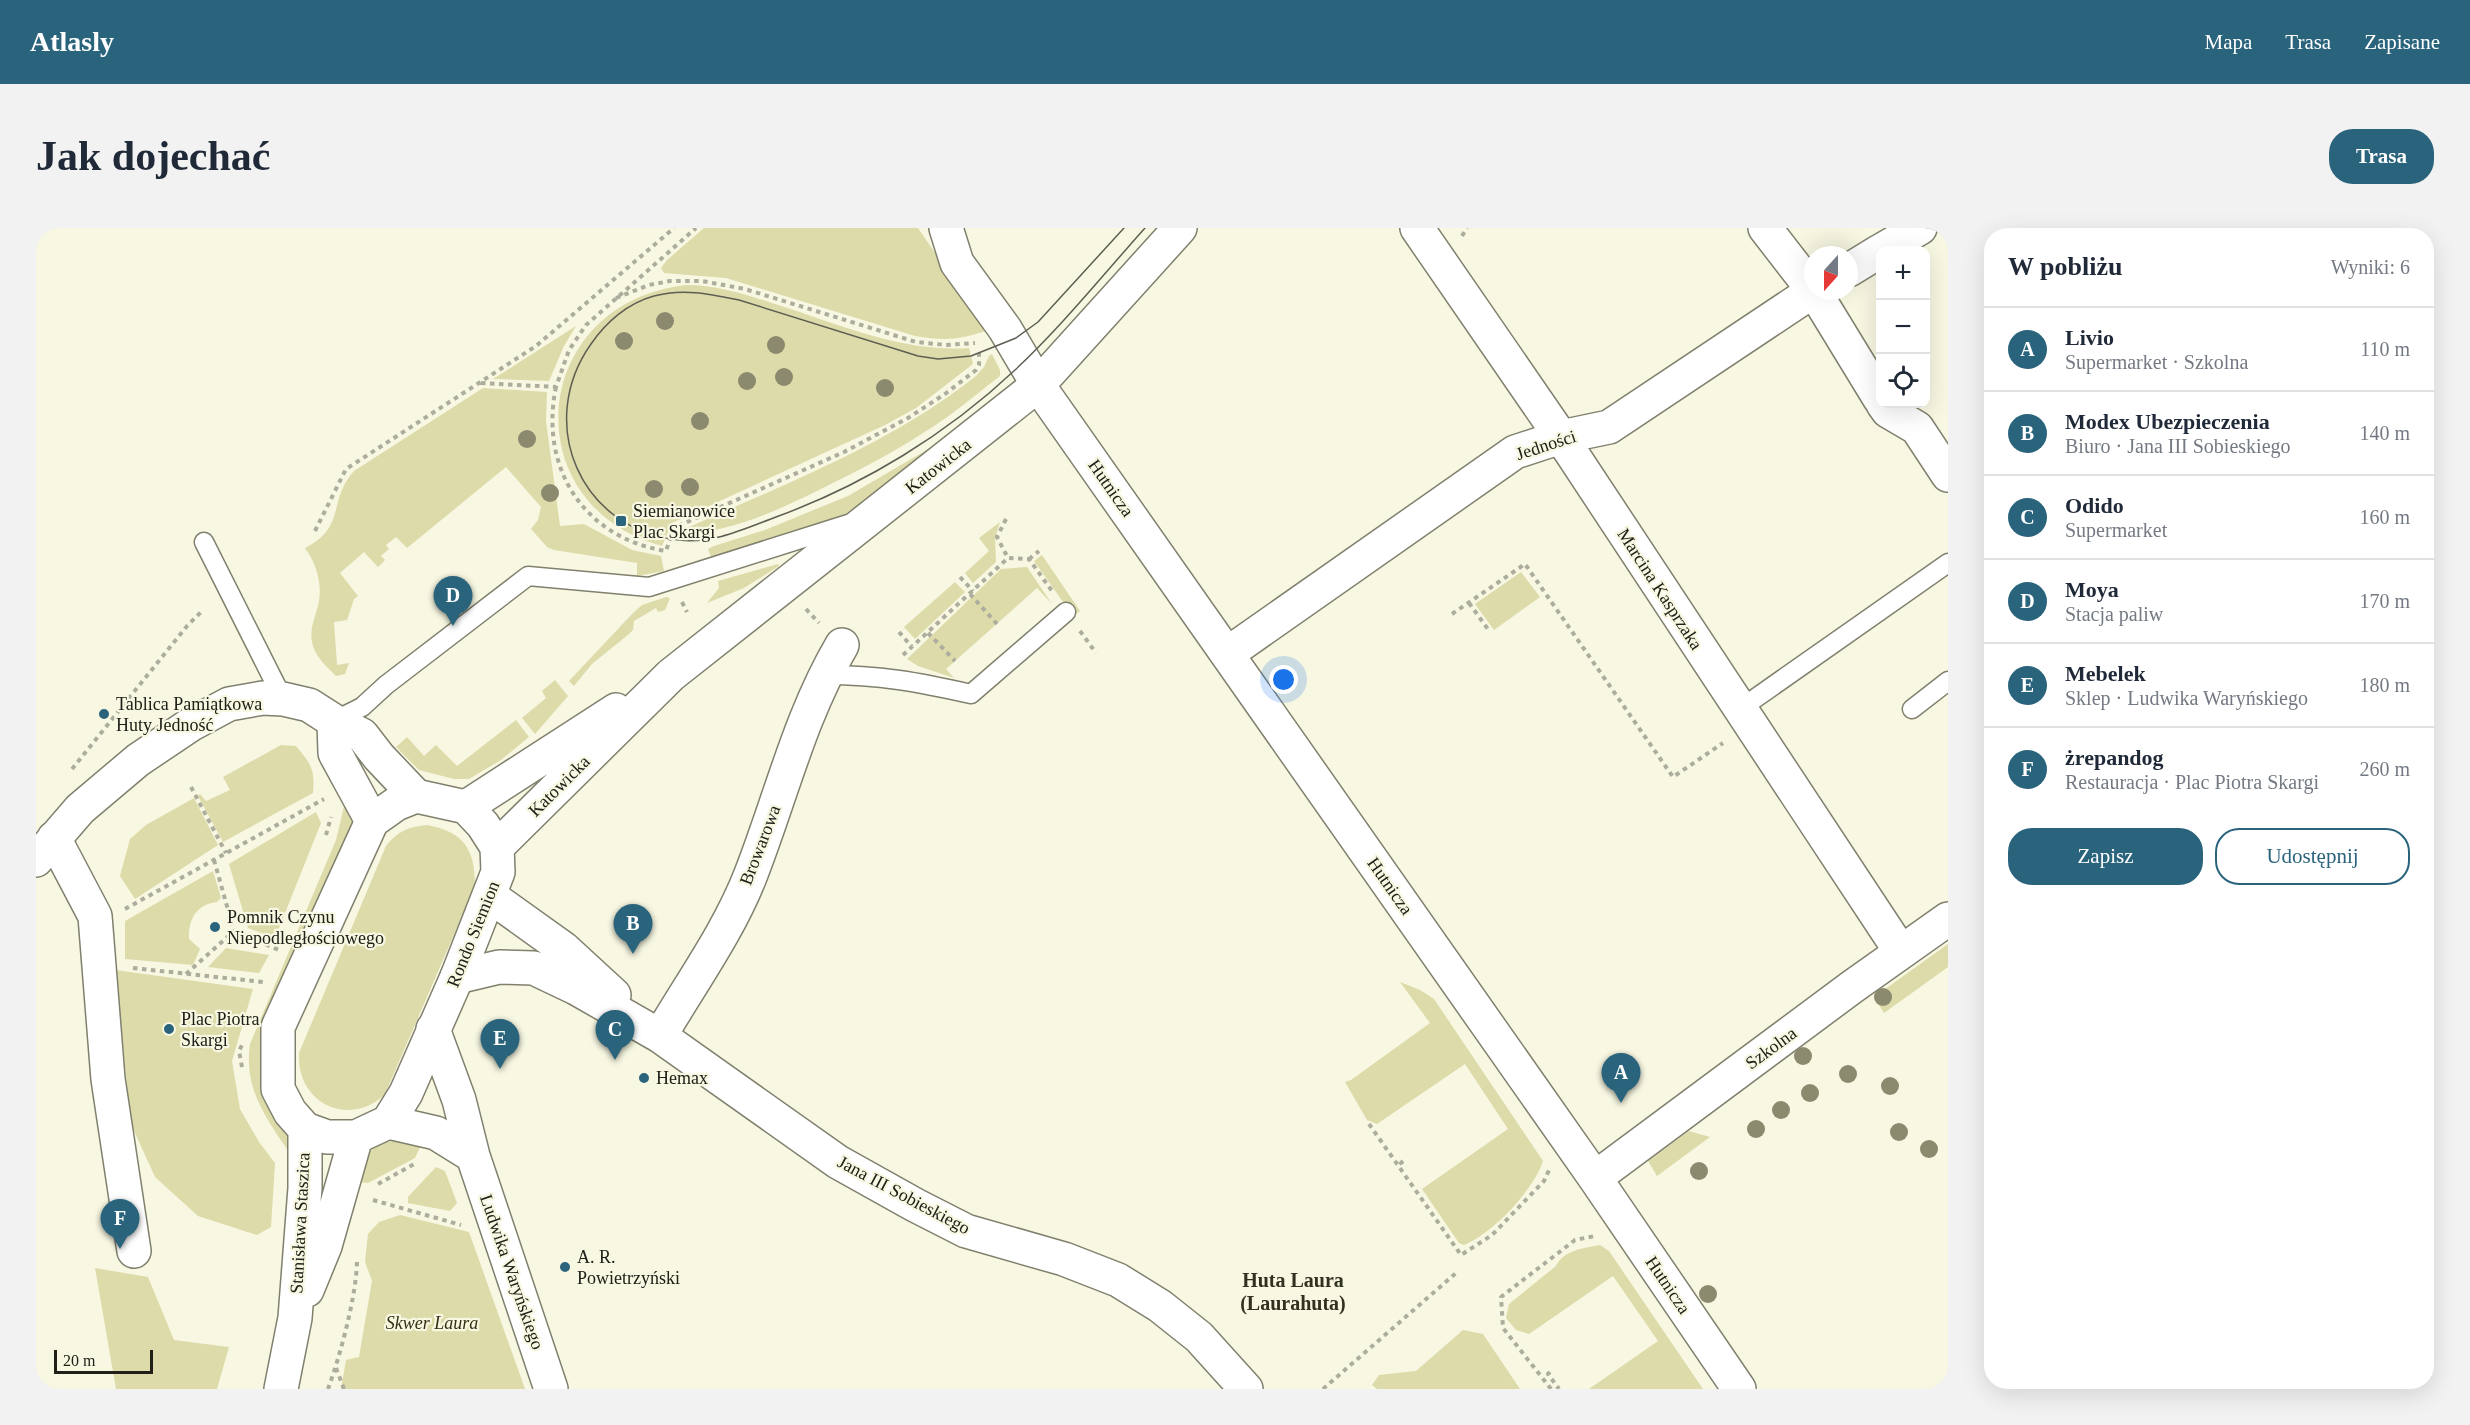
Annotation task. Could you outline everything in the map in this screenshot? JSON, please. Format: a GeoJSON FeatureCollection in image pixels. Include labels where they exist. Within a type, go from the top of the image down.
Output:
{"type":"FeatureCollection","features":[{"type":"Feature","properties":{"kind":"street","name":"Hutnicza"},"geometry":{"type":"LineString","coordinates":[[946,228],[957,263],[1005,329],[1038,385],[1595,1178],[1739,1389]]}},
{"type":"Feature","properties":{"kind":"street","name":"Katowicka"},"geometry":{"type":"LineString","coordinates":[[466,807],[671,675],[1038,385],[1180,228]]}},
{"type":"Feature","properties":{"kind":"street","name":"Marcina Kasprzaka"},"geometry":{"type":"LineString","coordinates":[[1417,228],[1561,437],[1901,952]]}},
{"type":"Feature","properties":{"kind":"street"},"geometry":{"type":"LineString","coordinates":[[1765,228],[1804,279]]}},
{"type":"Feature","properties":{"kind":"street"},"geometry":{"type":"LineString","coordinates":[[1889,246],[1920,228]]}},
{"type":"Feature","properties":{"kind":"street"},"geometry":{"type":"LineString","coordinates":[[1858,265],[1876,254]]}},
{"type":"Feature","properties":{"kind":"street","name":"Jedności"},"geometry":{"type":"LineString","coordinates":[[1227,654],[1515,452],[1561,437],[1609,427],[1804,297]]}},
{"type":"Feature","properties":{"kind":"street"},"geometry":{"type":"LineString","coordinates":[[1819,300],[1876,391]]}},
{"type":"Feature","properties":{"kind":"street"},"geometry":{"type":"LineString","coordinates":[[1886,408],[1917,428],[1948,475]]}},
{"type":"Feature","properties":{"kind":"street","name":"Browarowa"},"geometry":{"type":"LineString","coordinates":[[660,1036],[719,938],[751,876],[802,731],[825,675],[831,634]]}},
{"type":"Feature","properties":{"kind":"street","name":"Katowicka"},"geometry":{"type":"LineString","coordinates":[[497,847],[671,675]]}},
{"type":"Feature","properties":{"kind":"street"},"geometry":{"type":"LineString","coordinates":[[134,1251],[108,1079],[95,916],[45,849],[80,809],[111,781],[190,725],[229,704],[263,698],[283,699],[309,705],[362,735],[379,757],[416,796],[466,807],[483,825],[497,847]]}},
{"type":"Feature","properties":{"kind":"street"},"geometry":{"type":"LineString","coordinates":[[334,721],[335,753],[372,821]]}},
{"type":"Feature","properties":{"kind":"street"},"geometry":{"type":"LineString","coordinates":[[416,796],[396,804],[372,821],[278,1026],[278,1089],[290,1112],[305,1129],[327,1137],[356,1137],[388,1122],[436,1133],[473,1156]]}},
{"type":"Feature","properties":{"kind":"street","name":"Rondo Siemion"},"geometry":{"type":"LineString","coordinates":[[388,1122],[406,1093],[490,897],[498,872],[497,847]]}},
{"type":"Feature","properties":{"kind":"street","name":"Jana III Sobieskiego"},"geometry":{"type":"LineString","coordinates":[[490,897],[564,949],[660,1036]]}},
{"type":"Feature","properties":{"kind":"street","name":"Szkolna"},"geometry":{"type":"LineString","coordinates":[[1595,1178],[1948,919]]}},
{"type":"Feature","properties":{"kind":"street","name":"Jana III Sobieskiego"},"geometry":{"type":"LineString","coordinates":[[457,977],[499,967],[534,968],[576,988],[660,1036],[838,1162],[915,1205],[966,1231],[1065,1259],[1118,1280],[1160,1306],[1199,1337],[1246,1389]]}},
{"type":"Feature","properties":{"kind":"street","name":"Ludwika Waryńskiego"},"geometry":{"type":"LineString","coordinates":[[433,1029],[459,1100],[473,1156],[551,1389]]}},
{"type":"Feature","properties":{"kind":"street","name":"Stanisława Staszica"},"geometry":{"type":"LineString","coordinates":[[281,1389],[295,1318],[305,1188],[305,1129]]}},
{"type":"Feature","properties":{"kind":"street","name":"Stanisława Staszica"},"geometry":{"type":"LineString","coordinates":[[295,1318],[325,1246],[356,1137]]}},
{"type":"Feature","properties":{"kind":"lane"},"geometry":{"type":"LineString","coordinates":[[334,721],[362,708],[386,685],[528,576],[642,588],[873,516]]}},
{"type":"Feature","properties":{"kind":"lane"},"geometry":{"type":"LineString","coordinates":[[204,542],[283,699]]}},
{"type":"Feature","properties":{"kind":"lane"},"geometry":{"type":"LineString","coordinates":[[1740,709],[1948,563]]}},
{"type":"Feature","properties":{"kind":"lane"},"geometry":{"type":"LineString","coordinates":[[825,675],[881,676],[971,694],[1066,612]]}},
{"type":"Feature","properties":{"kind":"lane"},"geometry":{"type":"LineString","coordinates":[[1912,709],[1948,681]]}},
{"type":"Feature","properties":{"kind":"path"},"geometry":{"type":"LineString","coordinates":[[315,531],[346,469],[555,332],[674,228]]}},
{"type":"Feature","properties":{"kind":"path"},"geometry":{"type":"LineString","coordinates":[[616,298],[649,285],[670,281],[702,281],[735,286],[916,342],[946,345],[977,342],[979,365],[954,387],[908,418],[844,452],[678,526],[672,533],[666,551],[635,544],[606,528],[581,505],[573,494],[559,466],[554,440],[552,418],[556,387],[574,341],[593,318],[696,228]]}},
{"type":"Feature","properties":{"kind":"path"},"geometry":{"type":"LineString","coordinates":[[480,383],[556,387]]}},
{"type":"Feature","properties":{"kind":"path"},"geometry":{"type":"LineString","coordinates":[[1006,519],[997,537],[1008,558]]}},
{"type":"Feature","properties":{"kind":"path"},"geometry":{"type":"LineString","coordinates":[[881,676],[1008,558],[1029,559],[1039,551]]}},
{"type":"Feature","properties":{"kind":"path"},"geometry":{"type":"LineString","coordinates":[[1029,559],[1096,652]]}},
{"type":"Feature","properties":{"kind":"path"},"geometry":{"type":"LineString","coordinates":[[1452,614],[1525,564],[1672,777],[1726,741]]}},
{"type":"Feature","properties":{"kind":"path"},"geometry":{"type":"LineString","coordinates":[[960,577],[997,624]]}},
{"type":"Feature","properties":{"kind":"path"},"geometry":{"type":"LineString","coordinates":[[1469,603],[1490,632]]}},
{"type":"Feature","properties":{"kind":"path"},"geometry":{"type":"LineString","coordinates":[[682,604],[687,612]]}},
{"type":"Feature","properties":{"kind":"path"},"geometry":{"type":"LineString","coordinates":[[805,608],[831,634]]}},
{"type":"Feature","properties":{"kind":"path"},"geometry":{"type":"LineString","coordinates":[[66,776],[187,626],[203,610]]}},
{"type":"Feature","properties":{"kind":"path"},"geometry":{"type":"LineString","coordinates":[[899,632],[912,647]]}},
{"type":"Feature","properties":{"kind":"path"},"geometry":{"type":"LineString","coordinates":[[928,633],[955,661]]}},
{"type":"Feature","properties":{"kind":"path"},"geometry":{"type":"LineString","coordinates":[[191,787],[226,853]]}},
{"type":"Feature","properties":{"kind":"path"},"geometry":{"type":"LineString","coordinates":[[121,912],[331,795]]}},
{"type":"Feature","properties":{"kind":"path"},"geometry":{"type":"LineString","coordinates":[[214,860],[234,931]]}},
{"type":"Feature","properties":{"kind":"path"},"geometry":{"type":"LineString","coordinates":[[234,931],[280,950]]}},
{"type":"Feature","properties":{"kind":"path"},"geometry":{"type":"LineString","coordinates":[[186,974],[234,931]]}},
{"type":"Feature","properties":{"kind":"path"},"geometry":{"type":"LineString","coordinates":[[129,968],[267,982]]}},
{"type":"Feature","properties":{"kind":"path"},"geometry":{"type":"LineString","coordinates":[[1369,1124],[1461,1255],[1492,1235],[1544,1181],[1552,1161]]}},
{"type":"Feature","properties":{"kind":"path"},"geometry":{"type":"LineString","coordinates":[[375,1186],[414,1166],[421,1157]]}},
{"type":"Feature","properties":{"kind":"path"},"geometry":{"type":"LineString","coordinates":[[1403,1161],[1401,1163],[1410,1181]]}},
{"type":"Feature","properties":{"kind":"path"},"geometry":{"type":"LineString","coordinates":[[367,1198],[463,1226]]}},
{"type":"Feature","properties":{"kind":"path"},"geometry":{"type":"LineString","coordinates":[[1551,1389],[1503,1328],[1501,1297],[1575,1240],[1604,1233]]}},
{"type":"Feature","properties":{"kind":"path"},"geometry":{"type":"LineString","coordinates":[[328,1389],[336,1367],[356,1279],[357,1251]]}},
{"type":"Feature","properties":{"kind":"path"},"geometry":{"type":"LineString","coordinates":[[1323,1389],[1456,1273]]}},
{"type":"Feature","properties":{"kind":"path"},"geometry":{"type":"LineString","coordinates":[[336,1367],[344,1389]]}},
{"type":"Feature","properties":{"kind":"path"},"geometry":{"type":"LineString","coordinates":[[1550,1372],[1548,1374],[1558,1389]]}},
{"type":"Feature","properties":{"kind":"green space"},"geometry":{"type":"Polygon","coordinates":[[[704,228],[918,228],[988,330],[952,339],[915,336],[726,278],[664,273],[661,268],[667,260],[704,228]]]}},
{"type":"Feature","properties":{"kind":"green space"},"geometry":{"type":"Polygon","coordinates":[[[686,285],[719,288],[740,293],[894,341],[919,346],[969,348],[973,364],[916,408],[885,425],[672,523],[662,546],[614,524],[580,490],[562,450],[559,407],[570,365],[595,328],[634,300],[686,285]]]}},
{"type":"Feature","properties":{"kind":"green space"},"geometry":{"type":"Polygon","coordinates":[[[576,326],[564,346],[549,381],[493,379],[576,326]]]}},
{"type":"Feature","properties":{"kind":"green space"},"geometry":{"type":"Polygon","coordinates":[[[992,354],[1000,370],[1000,376],[943,420],[911,441],[806,497],[770,512],[715,530],[677,534],[832,463],[907,423],[976,376],[992,354]]]}},
{"type":"Feature","properties":{"kind":"green space"},"geometry":{"type":"Polygon","coordinates":[[[483,388],[547,392],[546,421],[560,526],[584,524],[632,550],[661,556],[664,571],[637,576],[637,563],[547,547],[531,529],[538,520],[541,507],[506,467],[407,548],[396,537],[386,545],[389,549],[381,556],[385,560],[378,567],[364,552],[340,573],[358,596],[354,599],[347,620],[334,622],[337,665],[349,663],[345,674],[336,676],[319,658],[313,646],[312,629],[320,587],[315,566],[305,548],[327,531],[341,493],[354,471],[483,388]]]}},
{"type":"Feature","properties":{"kind":"green space"},"geometry":{"type":"Polygon","coordinates":[[[947,438],[873,496],[839,518],[711,557],[708,549],[765,530],[848,496],[947,438]]]}},
{"type":"Feature","properties":{"kind":"green space"},"geometry":{"type":"Polygon","coordinates":[[[1000,522],[995,538],[996,562],[973,583],[965,573],[989,551],[979,538],[1000,522]]]}},
{"type":"Feature","properties":{"kind":"green space"},"geometry":{"type":"Polygon","coordinates":[[[1042,555],[1080,611],[1073,616],[1034,561],[1042,555]]]}},
{"type":"Feature","properties":{"kind":"green space"},"geometry":{"type":"Polygon","coordinates":[[[778,564],[779,566],[744,588],[707,603],[719,588],[718,581],[778,564]]]}},
{"type":"Feature","properties":{"kind":"green space"},"geometry":{"type":"Polygon","coordinates":[[[1027,567],[1052,604],[1037,588],[946,669],[954,678],[918,666],[907,659],[1001,569],[1027,567]]]}},
{"type":"Feature","properties":{"kind":"green space"},"geometry":{"type":"Polygon","coordinates":[[[1521,572],[1540,597],[1494,630],[1475,604],[1521,572]]]}},
{"type":"Feature","properties":{"kind":"green space"},"geometry":{"type":"Polygon","coordinates":[[[955,582],[965,592],[915,639],[904,627],[955,582]]]}},
{"type":"Feature","properties":{"kind":"green space"},"geometry":{"type":"Polygon","coordinates":[[[666,597],[670,598],[665,610],[658,612],[656,608],[634,621],[633,630],[592,664],[574,686],[569,681],[642,605],[666,597]]]}},
{"type":"Feature","properties":{"kind":"green space"},"geometry":{"type":"Polygon","coordinates":[[[555,680],[568,696],[535,734],[522,718],[546,698],[542,691],[555,680]]]}},
{"type":"Feature","properties":{"kind":"green space"},"geometry":{"type":"Polygon","coordinates":[[[516,720],[529,737],[501,760],[469,779],[454,779],[419,770],[396,747],[407,737],[424,756],[436,745],[457,766],[516,720]]]}},
{"type":"Feature","properties":{"kind":"green space"},"geometry":{"type":"Polygon","coordinates":[[[281,745],[296,746],[311,767],[313,793],[223,842],[198,796],[200,794],[206,801],[230,790],[223,777],[281,745]]]}},
{"type":"Feature","properties":{"kind":"green space"},"geometry":{"type":"Polygon","coordinates":[[[194,798],[218,845],[135,899],[120,876],[130,839],[146,825],[194,798]]]}},
{"type":"Feature","properties":{"kind":"green space"},"geometry":{"type":"Polygon","coordinates":[[[346,798],[355,826],[268,1032],[260,1061],[265,1084],[292,1138],[295,1161],[260,1106],[251,1077],[250,1044],[336,840],[346,798]]]}},
{"type":"Feature","properties":{"kind":"green space"},"geometry":{"type":"Polygon","coordinates":[[[316,812],[321,823],[275,938],[248,928],[229,864],[316,812]]]}},
{"type":"Feature","properties":{"kind":"green space"},"geometry":{"type":"Polygon","coordinates":[[[427,825],[450,832],[465,844],[473,862],[475,886],[385,1094],[371,1104],[356,1109],[341,1110],[315,1097],[306,1085],[300,1071],[299,1053],[386,846],[404,831],[427,825]]]}},
{"type":"Feature","properties":{"kind":"green space"},"geometry":{"type":"Polygon","coordinates":[[[213,871],[221,898],[199,909],[192,919],[189,939],[200,949],[193,965],[125,959],[125,921],[213,871]]]}},
{"type":"Feature","properties":{"kind":"green space"},"geometry":{"type":"Polygon","coordinates":[[[1948,944],[1948,967],[1884,1013],[1874,997],[1948,944]]]}},
{"type":"Feature","properties":{"kind":"green space"},"geometry":{"type":"Polygon","coordinates":[[[226,948],[269,955],[259,973],[208,967],[226,948]]]}},
{"type":"Feature","properties":{"kind":"green space"},"geometry":{"type":"Polygon","coordinates":[[[115,970],[253,989],[232,1061],[240,1109],[259,1142],[275,1163],[271,1227],[257,1235],[198,1216],[155,1177],[131,1124],[115,970]]]}},
{"type":"Feature","properties":{"kind":"green space"},"geometry":{"type":"Polygon","coordinates":[[[1400,982],[1434,999],[1543,1161],[1531,1185],[1511,1210],[1487,1231],[1464,1245],[1459,1243],[1422,1189],[1508,1129],[1465,1064],[1377,1124],[1367,1120],[1345,1082],[1430,1023],[1400,982]]]}},
{"type":"Feature","properties":{"kind":"green space"},"geometry":{"type":"Polygon","coordinates":[[[1689,1131],[1710,1137],[1657,1176],[1648,1161],[1689,1131]]]}},
{"type":"Feature","properties":{"kind":"green space"},"geometry":{"type":"Polygon","coordinates":[[[406,1139],[421,1145],[415,1158],[368,1183],[351,1181],[366,1155],[372,1150],[385,1143],[406,1139]]]}},
{"type":"Feature","properties":{"kind":"green space"},"geometry":{"type":"Polygon","coordinates":[[[436,1167],[445,1171],[457,1203],[450,1211],[408,1203],[408,1197],[436,1167]]]}},
{"type":"Feature","properties":{"kind":"green space","name":"Skwer Laura"},"geometry":{"type":"Polygon","coordinates":[[[400,1215],[469,1232],[525,1389],[341,1389],[346,1360],[359,1357],[372,1281],[365,1262],[368,1234],[379,1222],[400,1215]]]}},
{"type":"Feature","properties":{"kind":"green space"},"geometry":{"type":"Polygon","coordinates":[[[1600,1245],[1609,1251],[1703,1389],[1589,1389],[1658,1341],[1613,1276],[1529,1334],[1516,1330],[1506,1318],[1509,1304],[1556,1266],[1564,1256],[1600,1245]]]}},
{"type":"Feature","properties":{"kind":"green space"},"geometry":{"type":"Polygon","coordinates":[[[95,1268],[148,1277],[174,1340],[229,1347],[217,1389],[116,1389],[95,1268]]]}},
{"type":"Feature","properties":{"kind":"green space"},"geometry":{"type":"Polygon","coordinates":[[[1463,1330],[1483,1334],[1520,1389],[1377,1389],[1372,1385],[1379,1375],[1416,1371],[1463,1330]]]}},
{"type":"Feature","properties":{"kind":"tram line"},"geometry":{"type":"LineString","coordinates":[[1124,228],[1038,322],[1016,338],[971,356],[938,359],[918,356],[739,300],[718,296],[675,292],[644,299],[618,314],[604,328],[591,344],[575,375],[567,407],[568,438],[577,468],[593,494],[616,516],[644,532],[679,540],[716,538],[809,504],[841,490],[903,456],[989,393],[1049,336],[1145,228]]}},
{"type":"Feature","properties":{"kind":"place","name":"Siemianowice Plac Skargi"},"geometry":{"type":"Point","coordinates":[621,521]}},
{"type":"Feature","properties":{"kind":"place","name":"Moya"},"geometry":{"type":"Point","coordinates":[453,626]}},
{"type":"Feature","properties":{"kind":"place","name":"Tablica Pamiątkowa Huty Jedność"},"geometry":{"type":"Point","coordinates":[104,714]}},
{"type":"Feature","properties":{"kind":"place","name":"Pomnik Czynu Niepodległościowego"},"geometry":{"type":"Point","coordinates":[215,927]}},
{"type":"Feature","properties":{"kind":"place","name":"Modex Ubezpieczenia"},"geometry":{"type":"Point","coordinates":[633,954]}},
{"type":"Feature","properties":{"kind":"place","name":"Plac Piotra Skargi"},"geometry":{"type":"Point","coordinates":[169,1029]}},
{"type":"Feature","properties":{"kind":"place","name":"Odido"},"geometry":{"type":"Point","coordinates":[615,1060]}},
{"type":"Feature","properties":{"kind":"place","name":"Mebelek"},"geometry":{"type":"Point","coordinates":[500,1069]}},
{"type":"Feature","properties":{"kind":"place","name":"Hemax"},"geometry":{"type":"Point","coordinates":[644,1078]}},
{"type":"Feature","properties":{"kind":"place","name":"Livio"},"geometry":{"type":"Point","coordinates":[1621,1103]}},
{"type":"Feature","properties":{"kind":"place","name":"żrepandog"},"geometry":{"type":"Point","coordinates":[120,1249]}},
{"type":"Feature","properties":{"kind":"place","name":"A. R. Powietrzyński"},"geometry":{"type":"Point","coordinates":[565,1267]}},
{"type":"Feature","properties":{"kind":"district","name":"Huta Laura (Laurahuta)"},"geometry":{"type":"Point","coordinates":[1293,1292]}}]}
